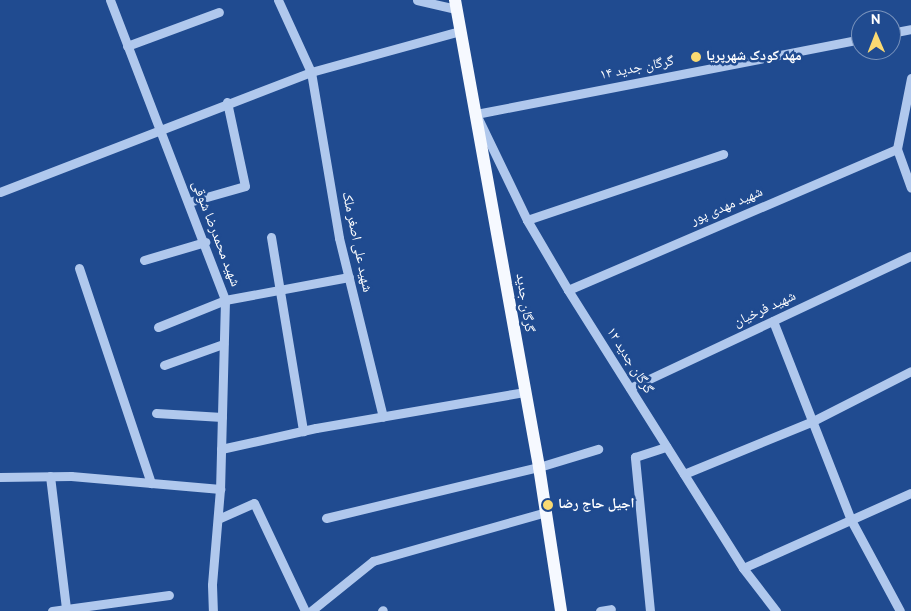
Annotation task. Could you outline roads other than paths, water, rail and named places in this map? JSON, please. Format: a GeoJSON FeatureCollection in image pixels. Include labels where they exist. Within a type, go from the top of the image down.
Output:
{"type":"FeatureCollection","features":[{"type":"Feature","properties":{"kind":"main road","name":"گرگان جدید"},"geometry":{"type":"LineString","coordinates":[[456,4],[524,392],[539,467],[561,611]]}},
{"type":"Feature","properties":{"kind":"street","name":"شهید محمدرضا شوقی"},"geometry":{"type":"LineString","coordinates":[[110,0],[159,130],[205,242],[225,300],[220,489],[213,611]]}},
{"type":"Feature","properties":{"kind":"street","name":"شهید علی اصغر ملک"},"geometry":{"type":"LineString","coordinates":[[278,0],[311,72],[349,277],[383,416]]}},
{"type":"Feature","properties":{"kind":"street"},"geometry":{"type":"LineString","coordinates":[[418,0],[456,4]]}},
{"type":"Feature","properties":{"kind":"street"},"geometry":{"type":"LineString","coordinates":[[127,46],[218,12]]}},
{"type":"Feature","properties":{"kind":"street"},"geometry":{"type":"LineString","coordinates":[[0,192],[227,102],[311,72],[460,31]]}},
{"type":"Feature","properties":{"kind":"street","name":"گرگان جدید ۱۴"},"geometry":{"type":"LineString","coordinates":[[476,114],[851,41]]}},
{"type":"Feature","properties":{"kind":"street"},"geometry":{"type":"LineString","coordinates":[[911,78],[897,149],[911,188]]}},
{"type":"Feature","properties":{"kind":"street"},"geometry":{"type":"LineString","coordinates":[[188,202],[245,186],[227,102]]}},
{"type":"Feature","properties":{"kind":"street","name":"گرگان جدید ۱۲"},"geometry":{"type":"LineString","coordinates":[[476,114],[527,220],[568,290],[743,568],[776,611]]}},
{"type":"Feature","properties":{"kind":"street","name":"شهید مهدی پور"},"geometry":{"type":"LineString","coordinates":[[568,290],[897,149]]}},
{"type":"Feature","properties":{"kind":"street"},"geometry":{"type":"LineString","coordinates":[[527,220],[723,154]]}},
{"type":"Feature","properties":{"kind":"street"},"geometry":{"type":"LineString","coordinates":[[271,237],[303,431]]}},
{"type":"Feature","properties":{"kind":"street"},"geometry":{"type":"LineString","coordinates":[[144,260],[205,242]]}},
{"type":"Feature","properties":{"kind":"street","name":"شهید فرخیان"},"geometry":{"type":"LineString","coordinates":[[630,388],[911,256]]}},
{"type":"Feature","properties":{"kind":"street"},"geometry":{"type":"LineString","coordinates":[[79,268],[151,483]]}},
{"type":"Feature","properties":{"kind":"street"},"geometry":{"type":"LineString","coordinates":[[158,327],[225,300],[349,277]]}},
{"type":"Feature","properties":{"kind":"street"},"geometry":{"type":"LineString","coordinates":[[773,321],[810,422],[851,520],[900,611]]}},
{"type":"Feature","properties":{"kind":"street"},"geometry":{"type":"LineString","coordinates":[[164,365],[223,344]]}},
{"type":"Feature","properties":{"kind":"street"},"geometry":{"type":"LineString","coordinates":[[684,474],[810,422],[911,372]]}},
{"type":"Feature","properties":{"kind":"street"},"geometry":{"type":"LineString","coordinates":[[221,449],[303,431],[524,392]]}},
{"type":"Feature","properties":{"kind":"street"},"geometry":{"type":"LineString","coordinates":[[156,413],[222,417]]}},
{"type":"Feature","properties":{"kind":"street"},"geometry":{"type":"LineString","coordinates":[[650,611],[634,457],[666,447]]}},
{"type":"Feature","properties":{"kind":"street"},"geometry":{"type":"LineString","coordinates":[[326,518],[539,467],[598,449]]}},
{"type":"Feature","properties":{"kind":"street"},"geometry":{"type":"LineString","coordinates":[[50,476],[66,609]]}},
{"type":"Feature","properties":{"kind":"street"},"geometry":{"type":"LineString","coordinates":[[0,477],[50,476],[220,489]]}},
{"type":"Feature","properties":{"kind":"street"},"geometry":{"type":"LineString","coordinates":[[743,568],[911,493]]}},
{"type":"Feature","properties":{"kind":"street"},"geometry":{"type":"LineString","coordinates":[[218,519],[254,504],[305,611]]}},
{"type":"Feature","properties":{"kind":"street"},"geometry":{"type":"LineString","coordinates":[[312,611],[373,561],[546,512]]}},
{"type":"Feature","properties":{"kind":"street"},"geometry":{"type":"LineString","coordinates":[[52,611],[169,595]]}},
{"type":"Feature","properties":{"kind":"street"},"geometry":{"type":"LineString","coordinates":[[600,611],[611,609]]}},
{"type":"Feature","properties":{"kind":"place","name":"مهد کودک شهرپریا"},"geometry":{"type":"Point","coordinates":[696,57]}},
{"type":"Feature","properties":{"kind":"place","name":"اجیل حاج رضا"},"geometry":{"type":"Point","coordinates":[548,505]}}]}
